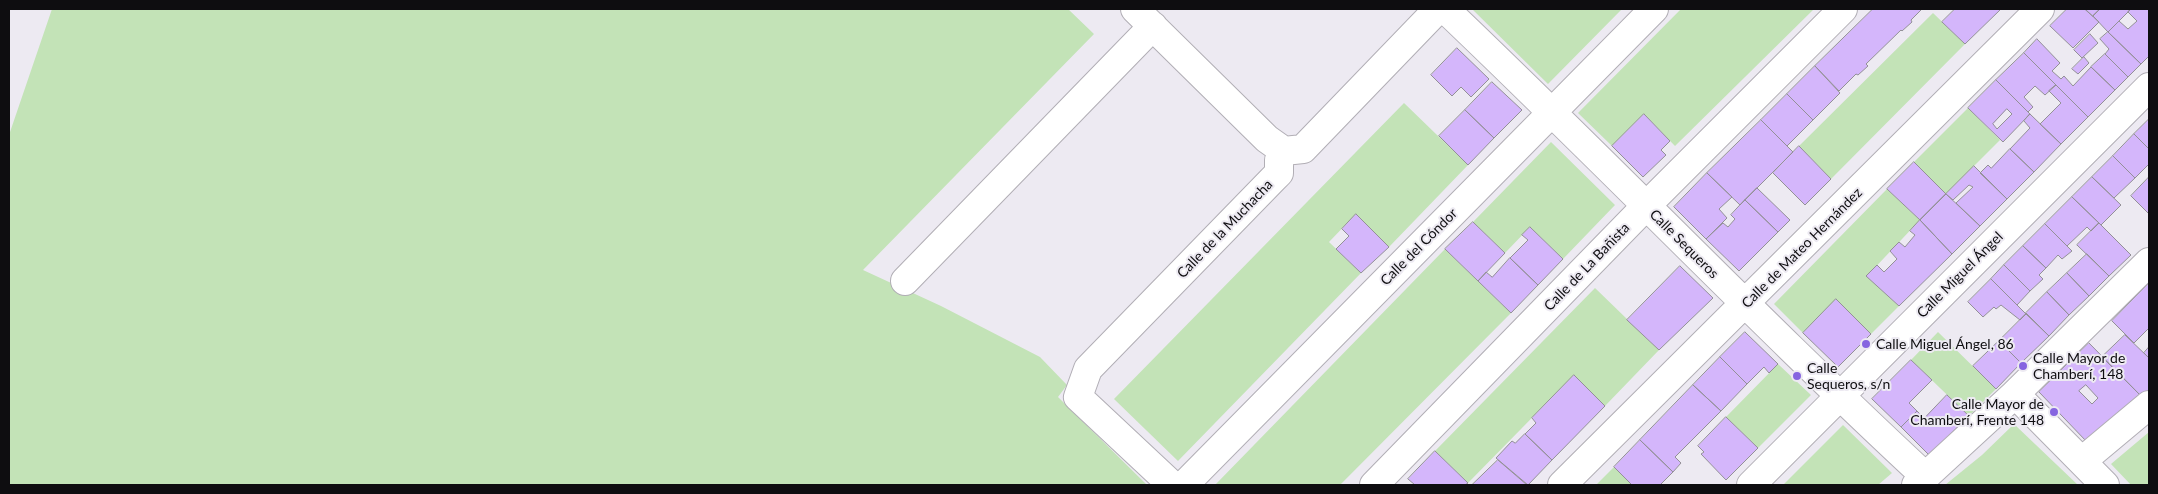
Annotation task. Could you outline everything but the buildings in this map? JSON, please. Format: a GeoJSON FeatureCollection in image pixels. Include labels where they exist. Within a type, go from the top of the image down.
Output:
{"type":"FeatureCollection","features":[{"type":"Feature","properties":{"kind":"street"},"geometry":{"type":"LineString","coordinates":[[905,281],[1144,18],[1267,139],[1284,151],[1303,148],[1438,9]]}},
{"type":"Feature","properties":{"kind":"street","name":"Calle Sequeros"},"geometry":{"type":"LineString","coordinates":[[1445,9],[1553,111],[1921,481]]}},
{"type":"Feature","properties":{"kind":"street","name":"Calle del Cóndor"},"geometry":{"type":"LineString","coordinates":[[1184,485],[1654,9]]}},
{"type":"Feature","properties":{"kind":"street","name":"Calle de La Bañista"},"geometry":{"type":"LineString","coordinates":[[1374,485],[1646,206],[1843,9]]}},
{"type":"Feature","properties":{"kind":"street","name":"Calle de Mateo Hernández"},"geometry":{"type":"LineString","coordinates":[[1562,485],[1746,304],[2040,9]]}},
{"type":"Feature","properties":{"kind":"street","name":"Calle Miguel Ángel"},"geometry":{"type":"LineString","coordinates":[[1751,485],[2149,87]]}},
{"type":"Feature","properties":{"kind":"street","name":"Calle de la Muchacha"},"geometry":{"type":"LineString","coordinates":[[1172,485],[1078,397],[1088,369],[1279,173],[1279,160],[1284,151]]}},
{"type":"Feature","properties":{"kind":"street"},"geometry":{"type":"LineString","coordinates":[[1921,481],[2015,394],[2149,262]]}},
{"type":"Feature","properties":{"kind":"street"},"geometry":{"type":"LineString","coordinates":[[2015,394],[2106,485]]}},
{"type":"Feature","properties":{"kind":"street"},"geometry":{"type":"LineString","coordinates":[[2082,461],[2149,405]]}},
{"type":"Feature","properties":{"kind":"green space"},"geometry":{"type":"Polygon","coordinates":[[[52,9],[1068,9],[1094,34],[863,270],[941,306],[1040,357],[1067,385],[1058,397],[1147,485],[9,485],[9,135],[52,9]]]}},
{"type":"Feature","properties":{"kind":"green space"},"geometry":{"type":"Polygon","coordinates":[[[1472,9],[1622,9],[1548,84],[1472,9]]]}},
{"type":"Feature","properties":{"kind":"green space"},"geometry":{"type":"Polygon","coordinates":[[[1681,9],[1814,9],[1675,146],[1644,114],[1612,146],[1578,113],[1681,9]]]}},
{"type":"Feature","properties":{"kind":"green space"},"geometry":{"type":"Polygon","coordinates":[[[1933,13],[1965,44],[1831,179],[1799,146],[1933,13]]]}},
{"type":"Feature","properties":{"kind":"green space"},"geometry":{"type":"Polygon","coordinates":[[[1404,103],[1468,165],[1389,247],[1355,215],[1329,242],[1361,273],[1178,461],[1114,399],[1404,103]]]}},
{"type":"Feature","properties":{"kind":"green space"},"geometry":{"type":"Polygon","coordinates":[[[1968,108],[2000,140],[1946,194],[1914,162],[1968,108]]]}},
{"type":"Feature","properties":{"kind":"green space"},"geometry":{"type":"Polygon","coordinates":[[[1551,142],[1615,205],[1563,259],[1530,227],[1505,253],[1473,222],[1551,142]]]}},
{"type":"Feature","properties":{"kind":"green space"},"geometry":{"type":"Polygon","coordinates":[[[1887,189],[1920,220],[1867,276],[1899,306],[1871,334],[1836,300],[1803,333],[1774,304],[1887,189]]]}},
{"type":"Feature","properties":{"kind":"green space"},"geometry":{"type":"Polygon","coordinates":[[[1445,249],[1511,313],[1340,485],[1215,485],[1445,249]]]}},
{"type":"Feature","properties":{"kind":"green space"},"geometry":{"type":"Polygon","coordinates":[[[1595,288],[1659,350],[1605,406],[1574,375],[1468,483],[1435,451],[1595,288]]]}},
{"type":"Feature","properties":{"kind":"green space"},"geometry":{"type":"Polygon","coordinates":[[[1938,332],[1996,389],[1969,416],[1911,360],[1938,332]]]}},
{"type":"Feature","properties":{"kind":"green space"},"geometry":{"type":"Polygon","coordinates":[[[1778,364],[1811,395],[1758,448],[1726,417],[1778,364]]]}},
{"type":"Feature","properties":{"kind":"green space"},"geometry":{"type":"Polygon","coordinates":[[[2014,424],[2078,485],[1945,485],[1982,455],[2014,424]]]}},
{"type":"Feature","properties":{"kind":"green space"},"geometry":{"type":"Polygon","coordinates":[[[1843,425],[1892,473],[1878,485],[1783,485],[1843,425]]]}},
{"type":"Feature","properties":{"kind":"green space"},"geometry":{"type":"Polygon","coordinates":[[[2149,432],[2149,485],[2131,485],[2111,464],[2149,432]]]}},
{"type":"Feature","properties":{"kind":"green space"},"geometry":{"type":"Polygon","coordinates":[[[1614,467],[1632,485],[1596,485],[1614,467]]]}},
{"type":"Feature","properties":{"kind":"place","name":"Calle Miguel Ángel, 86"},"geometry":{"type":"Point","coordinates":[1866,344]}},
{"type":"Feature","properties":{"kind":"place","name":"Calle Mayor de Chamberí, 148"},"geometry":{"type":"Point","coordinates":[2023,366]}},
{"type":"Feature","properties":{"kind":"place","name":"Calle Sequeros, s/n"},"geometry":{"type":"Point","coordinates":[1797,376]}},
{"type":"Feature","properties":{"kind":"place","name":"Calle Mayor de Chamberí, Frente 148"},"geometry":{"type":"Point","coordinates":[2054,412]}}]}
